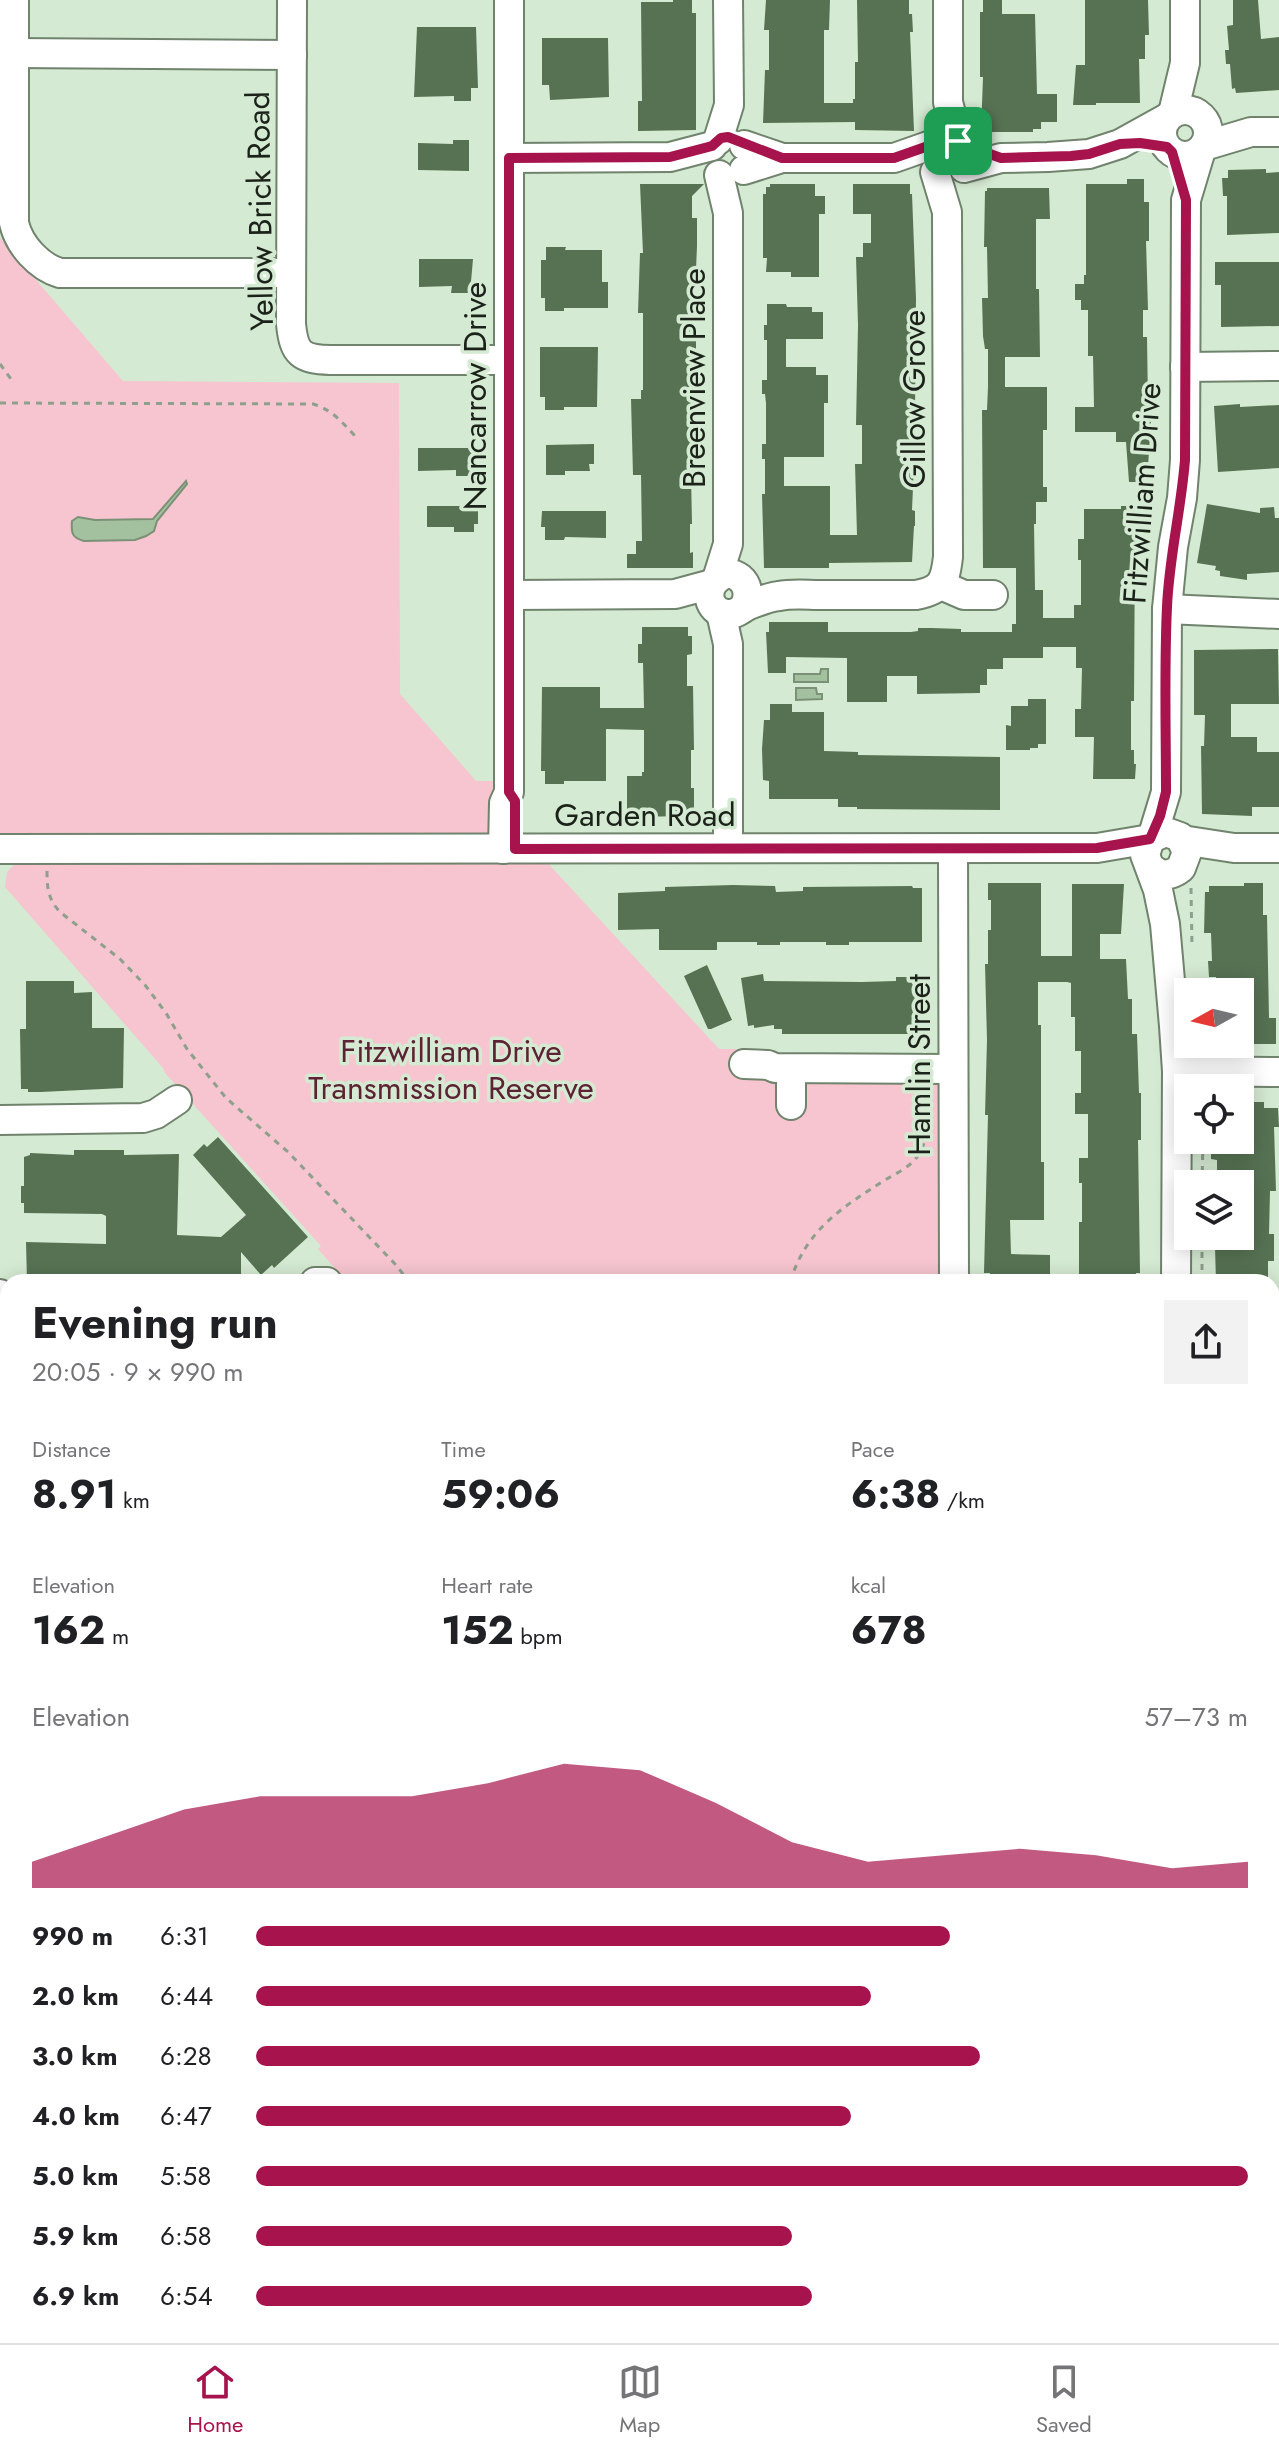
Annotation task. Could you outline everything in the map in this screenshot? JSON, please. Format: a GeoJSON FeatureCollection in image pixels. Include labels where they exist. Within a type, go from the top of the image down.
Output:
{"type":"FeatureCollection","features":[{"type":"Feature","properties":{"kind":"street"},"geometry":{"type":"LineString","coordinates":[[14,0],[14,223],[20,239],[39,262],[49,270],[60,273],[290,273]]}},
{"type":"Feature","properties":{"kind":"street","name":"Yellow Brick Road"},"geometry":{"type":"LineString","coordinates":[[292,0],[290,273],[293,341],[299,353],[310,359],[509,360]]}},
{"type":"Feature","properties":{"kind":"street","name":"Nancarrow Drive"},"geometry":{"type":"LineString","coordinates":[[509,0],[509,792],[504,803],[509,849]]}},
{"type":"Feature","properties":{"kind":"street","name":"Breenview Place"},"geometry":{"type":"LineString","coordinates":[[728,0],[728,848]]}},
{"type":"Feature","properties":{"kind":"street"},"geometry":{"type":"LineString","coordinates":[[947,157],[948,0]]}},
{"type":"Feature","properties":{"kind":"street"},"geometry":{"type":"LineString","coordinates":[[1185,0],[1185,115]]}},
{"type":"Feature","properties":{"kind":"street"},"geometry":{"type":"LineString","coordinates":[[13,53],[292,55]]}},
{"type":"Feature","properties":{"kind":"street"},"geometry":{"type":"LineString","coordinates":[[509,158],[1071,156],[1120,144],[1185,115],[1251,132],[1279,132]]}},
{"type":"Feature","properties":{"kind":"street"},"geometry":{"type":"LineString","coordinates":[[1185,115],[1208,129],[1208,137],[1202,148]]}},
{"type":"Feature","properties":{"kind":"street"},"geometry":{"type":"LineString","coordinates":[[1170,149],[1162,132],[1185,115]]}},
{"type":"Feature","properties":{"kind":"street"},"geometry":{"type":"LineString","coordinates":[[1120,144],[1140,143],[1187,156],[1251,132]]}},
{"type":"Feature","properties":{"kind":"street","name":"Fitzwilliam Drive"},"geometry":{"type":"LineString","coordinates":[[1166,853],[1167,609],[1182,498],[1186,200],[1202,148]]}},
{"type":"Feature","properties":{"kind":"street","name":"Fitzwilliam Drive"},"geometry":{"type":"LineString","coordinates":[[1170,149],[1186,200]]}},
{"type":"Feature","properties":{"kind":"street","name":"Gillow Grove"},"geometry":{"type":"LineString","coordinates":[[941,585],[948,557],[947,157]]}},
{"type":"Feature","properties":{"kind":"street"},"geometry":{"type":"LineString","coordinates":[[1185,367],[1279,366]]}},
{"type":"Feature","properties":{"kind":"street"},"geometry":{"type":"LineString","coordinates":[[510,595],[916,595],[930,593],[941,585],[964,595],[993,595]]}},
{"type":"Feature","properties":{"kind":"street"},"geometry":{"type":"LineString","coordinates":[[1167,609],[1279,614]]}},
{"type":"Feature","properties":{"kind":"street","name":"Garden Road"},"geometry":{"type":"LineString","coordinates":[[0,849],[1097,848],[1166,853],[1279,848]]}},
{"type":"Feature","properties":{"kind":"street","name":"Hamlin Street"},"geometry":{"type":"LineString","coordinates":[[953,849],[954,1274]]}},
{"type":"Feature","properties":{"kind":"street"},"geometry":{"type":"LineString","coordinates":[[1166,853],[1174,886],[1165,924],[1177,1071],[1176,1274]]}},
{"type":"Feature","properties":{"kind":"street"},"geometry":{"type":"LineString","coordinates":[[744,1064],[783,1068],[952,1069]]}},
{"type":"Feature","properties":{"kind":"street"},"geometry":{"type":"LineString","coordinates":[[783,1068],[791,1105]]}},
{"type":"Feature","properties":{"kind":"street"},"geometry":{"type":"LineString","coordinates":[[1177,1071],[1279,1072]]}},
{"type":"Feature","properties":{"kind":"street"},"geometry":{"type":"LineString","coordinates":[[0,1120],[143,1118],[179,1102]]}},
{"type":"Feature","properties":{"kind":"path"},"geometry":{"type":"LineString","coordinates":[[0,364],[11,379]]}},
{"type":"Feature","properties":{"kind":"path"},"geometry":{"type":"LineString","coordinates":[[0,403],[313,404],[333,413],[355,436]]}},
{"type":"Feature","properties":{"kind":"path"},"geometry":{"type":"LineString","coordinates":[[47,849],[47,884],[52,904],[120,959],[145,985],[187,1049],[226,1098],[301,1165],[403,1274]]}},
{"type":"Feature","properties":{"kind":"path"},"geometry":{"type":"LineString","coordinates":[[793,1274],[812,1237],[857,1198],[914,1161],[924,1143],[930,1115]]}},
{"type":"Feature","properties":{"kind":"path"},"geometry":{"type":"LineString","coordinates":[[1202,1250],[1202,1274]]}},
{"type":"Feature","properties":{"kind":"green space"},"geometry":{"type":"Polygon","coordinates":[[[0,238],[123,381],[399,383],[400,694],[476,781],[499,781],[493,832],[487,837],[0,839],[0,238]]]}},
{"type":"Feature","properties":{"kind":"green space","name":"Fitzwilliam Drive Transmission Reserve"},"geometry":{"type":"Polygon","coordinates":[[[544,859],[719,1049],[741,1049],[741,1052],[802,1080],[929,1080],[937,1085],[942,1092],[942,1274],[340,1274],[318,1249],[321,1246],[165,1073],[5,887],[7,872],[18,861],[544,859]]]}},
{"type":"Feature","properties":{"kind":"shaded area"},"geometry":{"type":"Polygon","coordinates":[[[186,481],[187,484],[157,521],[154,531],[146,536],[135,540],[84,541],[73,534],[72,521],[78,517],[95,520],[153,519],[186,481]]]}},
{"type":"Feature","properties":{"kind":"shaded area"},"geometry":{"type":"Polygon","coordinates":[[[821,669],[828,669],[828,682],[794,682],[794,674],[820,674],[821,669]]]}},
{"type":"Feature","properties":{"kind":"shaded area"},"geometry":{"type":"Polygon","coordinates":[[[796,688],[816,688],[822,699],[796,700],[796,688]]]}},
{"type":"Feature","properties":{"kind":"building"},"geometry":{"type":"Polygon","coordinates":[[[692,0],[692,13],[696,13],[696,130],[638,131],[638,101],[642,101],[641,2],[692,0]]]}},
{"type":"Feature","properties":{"kind":"building"},"geometry":{"type":"Polygon","coordinates":[[[766,0],[830,0],[829,30],[824,30],[824,103],[853,103],[855,62],[858,62],[857,0],[909,0],[913,32],[910,32],[914,131],[855,130],[855,122],[763,123],[765,70],[769,70],[769,30],[764,30],[766,0]]]}},
{"type":"Feature","properties":{"kind":"building"},"geometry":{"type":"Polygon","coordinates":[[[983,0],[1002,0],[1002,14],[1035,14],[1037,94],[1057,94],[1057,122],[1041,122],[1041,129],[1033,129],[1033,132],[981,132],[983,77],[980,77],[980,12],[983,12],[983,0]]]}},
{"type":"Feature","properties":{"kind":"building"},"geometry":{"type":"Polygon","coordinates":[[[1085,0],[1148,0],[1149,35],[1145,35],[1145,59],[1139,59],[1140,103],[1073,105],[1076,65],[1085,65],[1085,0]]]}},
{"type":"Feature","properties":{"kind":"building"},"geometry":{"type":"Polygon","coordinates":[[[1233,0],[1258,0],[1261,39],[1279,37],[1279,90],[1236,93],[1235,88],[1232,89],[1230,64],[1226,64],[1225,50],[1229,50],[1227,26],[1233,25],[1233,0]]]}},
{"type":"Feature","properties":{"kind":"building"},"geometry":{"type":"Polygon","coordinates":[[[417,27],[476,27],[478,88],[471,88],[471,101],[454,101],[454,96],[414,97],[417,27]]]}},
{"type":"Feature","properties":{"kind":"building"},"geometry":{"type":"Polygon","coordinates":[[[542,38],[608,38],[609,97],[550,100],[549,85],[542,85],[542,38]]]}},
{"type":"Feature","properties":{"kind":"building"},"geometry":{"type":"Polygon","coordinates":[[[453,140],[469,140],[469,171],[418,170],[418,143],[453,144],[453,140]]]}},
{"type":"Feature","properties":{"kind":"building"},"geometry":{"type":"Polygon","coordinates":[[[1266,169],[1266,173],[1279,172],[1279,233],[1227,235],[1227,196],[1223,196],[1222,178],[1228,178],[1228,170],[1266,169]]]}},
{"type":"Feature","properties":{"kind":"building"},"geometry":{"type":"Polygon","coordinates":[[[1127,179],[1144,179],[1144,202],[1149,202],[1149,241],[1146,241],[1148,310],[1143,310],[1143,337],[1147,337],[1148,405],[1152,405],[1147,482],[1129,482],[1126,442],[1116,442],[1116,432],[1075,432],[1075,407],[1094,407],[1093,356],[1088,356],[1088,310],[1081,310],[1081,300],[1075,300],[1075,284],[1084,284],[1086,275],[1086,184],[1127,184],[1127,179]]]}},
{"type":"Feature","properties":{"kind":"building"},"geometry":{"type":"Polygon","coordinates":[[[640,184],[704,184],[692,196],[692,218],[697,218],[694,270],[696,381],[690,524],[693,568],[627,568],[627,554],[636,554],[636,541],[642,541],[641,475],[633,475],[631,399],[641,399],[643,390],[643,313],[638,313],[640,253],[643,253],[640,184]]]}},
{"type":"Feature","properties":{"kind":"building"},"geometry":{"type":"Polygon","coordinates":[[[770,184],[815,184],[815,196],[825,196],[825,214],[819,214],[819,277],[791,277],[791,272],[766,272],[767,258],[763,258],[763,194],[766,194],[766,187],[770,184]]]}},
{"type":"Feature","properties":{"kind":"building"},"geometry":{"type":"Polygon","coordinates":[[[853,184],[910,184],[912,194],[916,298],[915,414],[912,414],[915,443],[912,510],[915,511],[915,526],[912,562],[829,563],[829,568],[764,568],[762,494],[765,494],[765,459],[762,459],[762,444],[766,444],[766,403],[762,380],[767,380],[764,325],[767,325],[767,304],[812,307],[812,312],[823,312],[823,339],[786,339],[786,367],[816,367],[816,375],[828,375],[828,403],[824,403],[824,457],[784,457],[784,486],[830,486],[830,535],[857,535],[855,464],[862,464],[862,425],[856,425],[856,257],[863,257],[863,243],[871,243],[871,214],[853,214],[853,184]]]}},
{"type":"Feature","properties":{"kind":"building"},"geometry":{"type":"Polygon","coordinates":[[[987,188],[1049,188],[1050,219],[1036,219],[1040,357],[1005,357],[1005,387],[1047,387],[1043,487],[1047,487],[1047,502],[1036,502],[1034,524],[1035,590],[1043,590],[1043,618],[1074,618],[1074,605],[1081,605],[1078,539],[1084,539],[1084,509],[1139,506],[1139,520],[1143,520],[1143,536],[1135,536],[1131,750],[1134,750],[1136,764],[1135,779],[1093,779],[1094,737],[1075,737],[1075,709],[1081,709],[1082,668],[1076,668],[1076,647],[1043,647],[1043,658],[1003,658],[1003,669],[987,669],[987,685],[980,685],[980,693],[917,694],[917,676],[887,676],[887,702],[847,702],[847,658],[786,657],[786,673],[768,673],[766,632],[769,632],[769,622],[828,622],[828,632],[911,632],[918,631],[918,628],[932,628],[961,629],[961,632],[1012,632],[1012,624],[1016,624],[1016,568],[983,568],[982,410],[987,410],[988,349],[985,349],[983,336],[982,298],[988,298],[987,247],[984,247],[987,188]]]}},
{"type":"Feature","properties":{"kind":"building"},"geometry":{"type":"Polygon","coordinates":[[[546,247],[602,250],[602,282],[608,282],[608,308],[545,311],[545,298],[541,298],[541,260],[546,260],[546,247]]]}},
{"type":"Feature","properties":{"kind":"building"},"geometry":{"type":"Polygon","coordinates":[[[419,259],[473,259],[470,293],[451,293],[452,286],[419,287],[419,259]]]}},
{"type":"Feature","properties":{"kind":"building"},"geometry":{"type":"Polygon","coordinates":[[[1215,262],[1279,262],[1279,326],[1221,327],[1221,285],[1215,285],[1215,262]]]}},
{"type":"Feature","properties":{"kind":"building"},"geometry":{"type":"Polygon","coordinates":[[[540,347],[598,347],[597,407],[545,410],[545,397],[540,397],[540,347]]]}},
{"type":"Feature","properties":{"kind":"building"},"geometry":{"type":"Polygon","coordinates":[[[1240,404],[1240,407],[1279,405],[1279,468],[1218,472],[1214,406],[1240,404]]]}},
{"type":"Feature","properties":{"kind":"building"},"geometry":{"type":"Polygon","coordinates":[[[594,444],[594,464],[589,464],[590,471],[546,475],[546,445],[594,444]]]}},
{"type":"Feature","properties":{"kind":"building"},"geometry":{"type":"Polygon","coordinates":[[[418,448],[473,448],[473,476],[456,476],[456,470],[418,471],[418,448]]]}},
{"type":"Feature","properties":{"kind":"building"},"geometry":{"type":"Polygon","coordinates":[[[1207,504],[1260,513],[1260,508],[1274,507],[1275,518],[1279,518],[1279,572],[1247,574],[1247,580],[1220,576],[1220,571],[1215,570],[1216,566],[1197,563],[1207,504]]]}},
{"type":"Feature","properties":{"kind":"building"},"geometry":{"type":"Polygon","coordinates":[[[427,506],[478,506],[478,524],[474,524],[474,532],[454,532],[454,527],[427,527],[427,506]]]}},
{"type":"Feature","properties":{"kind":"building"},"geometry":{"type":"Polygon","coordinates":[[[542,511],[606,511],[606,538],[545,540],[545,527],[541,527],[542,511]]]}},
{"type":"Feature","properties":{"kind":"building"},"geometry":{"type":"Polygon","coordinates":[[[642,627],[688,627],[688,636],[692,636],[692,654],[687,655],[687,686],[693,686],[691,788],[694,788],[694,816],[627,817],[627,776],[642,776],[644,772],[644,730],[606,729],[606,781],[545,784],[545,771],[541,771],[542,687],[600,687],[600,708],[644,708],[643,663],[638,663],[642,627]]]}},
{"type":"Feature","properties":{"kind":"building"},"geometry":{"type":"Polygon","coordinates":[[[1278,649],[1279,704],[1231,704],[1231,737],[1257,737],[1257,752],[1279,752],[1279,807],[1252,807],[1252,816],[1202,814],[1201,746],[1204,746],[1205,715],[1194,715],[1194,650],[1278,649]]]}},
{"type":"Feature","properties":{"kind":"building"},"geometry":{"type":"Polygon","coordinates":[[[1028,699],[1046,699],[1046,744],[1038,744],[1038,748],[1030,750],[1006,750],[1006,725],[1011,726],[1011,706],[1028,706],[1028,699]]]}},
{"type":"Feature","properties":{"kind":"building"},"geometry":{"type":"Polygon","coordinates":[[[770,704],[792,704],[792,712],[824,712],[824,751],[858,752],[858,755],[1000,757],[1000,810],[857,809],[838,807],[838,799],[769,799],[769,781],[763,780],[762,749],[764,720],[770,720],[770,704]]]}},
{"type":"Feature","properties":{"kind":"building"},"geometry":{"type":"Polygon","coordinates":[[[988,883],[1041,883],[1041,956],[1072,956],[1072,884],[1124,884],[1121,934],[1100,934],[1100,959],[1126,959],[1128,999],[1132,999],[1132,1034],[1137,1034],[1141,1093],[1141,1140],[1138,1140],[1140,1273],[1079,1274],[1082,1183],[1079,1183],[1079,1158],[1088,1158],[1088,1114],[1075,1114],[1075,1093],[1081,1093],[1081,1051],[1075,1051],[1071,983],[1038,982],[1044,1220],[1010,1220],[1011,1254],[1050,1255],[1050,1274],[984,1273],[988,1115],[985,1115],[985,964],[988,964],[988,930],[991,930],[991,900],[988,900],[988,883]]]}},
{"type":"Feature","properties":{"kind":"building"},"geometry":{"type":"Polygon","coordinates":[[[1244,883],[1263,883],[1263,915],[1267,915],[1269,1018],[1276,1018],[1276,1044],[1254,1044],[1254,978],[1209,977],[1211,933],[1204,933],[1205,892],[1209,892],[1209,886],[1244,886],[1244,883]]]}},
{"type":"Feature","properties":{"kind":"building"},"geometry":{"type":"Polygon","coordinates":[[[775,886],[776,892],[803,891],[803,887],[922,888],[922,942],[826,945],[826,942],[780,942],[780,945],[757,945],[757,942],[717,942],[717,950],[659,950],[659,929],[618,930],[618,893],[665,891],[665,887],[775,886]]]}},
{"type":"Feature","properties":{"kind":"building"},"geometry":{"type":"Polygon","coordinates":[[[707,965],[732,1020],[711,1029],[708,1029],[684,976],[707,965]]]}},
{"type":"Feature","properties":{"kind":"building"},"geometry":{"type":"Polygon","coordinates":[[[763,974],[764,981],[862,982],[923,977],[923,1031],[911,1031],[911,1034],[782,1034],[782,1029],[774,1029],[774,1025],[748,1026],[741,978],[763,974]]]}},
{"type":"Feature","properties":{"kind":"building"},"geometry":{"type":"Polygon","coordinates":[[[26,981],[74,981],[74,993],[92,992],[92,1028],[124,1028],[123,1088],[41,1092],[21,1089],[20,1029],[26,1029],[26,981]]]}},
{"type":"Feature","properties":{"kind":"building"},"geometry":{"type":"Polygon","coordinates":[[[1254,1102],[1264,1102],[1264,1108],[1278,1108],[1279,1127],[1274,1127],[1276,1191],[1270,1191],[1269,1234],[1274,1234],[1274,1261],[1268,1261],[1268,1274],[1216,1274],[1215,1250],[1254,1250],[1254,1170],[1217,1170],[1217,1160],[1211,1159],[1211,1154],[1254,1154],[1254,1102]]]}},
{"type":"Feature","properties":{"kind":"building"},"geometry":{"type":"Polygon","coordinates":[[[218,1137],[308,1237],[274,1268],[272,1265],[260,1274],[241,1252],[241,1274],[27,1274],[26,1242],[106,1244],[106,1216],[24,1213],[21,1186],[24,1186],[24,1157],[30,1153],[74,1155],[74,1150],[124,1150],[124,1155],[179,1154],[177,1235],[221,1237],[246,1215],[193,1155],[204,1144],[207,1147],[218,1137]]]}},
{"type":"Feature","properties":{"kind":"route"},"geometry":{"type":"LineString","coordinates":[[728,137],[782,158],[894,158],[942,138],[958,141],[1001,158],[1071,156],[1120,144],[1140,143],[1167,147],[1172,152],[1179,173],[1186,200],[1185,460],[1167,609],[1166,792],[1152,838],[1097,848],[515,849],[515,801],[509,792],[509,158],[670,157],[698,151],[728,137]]}}]}
